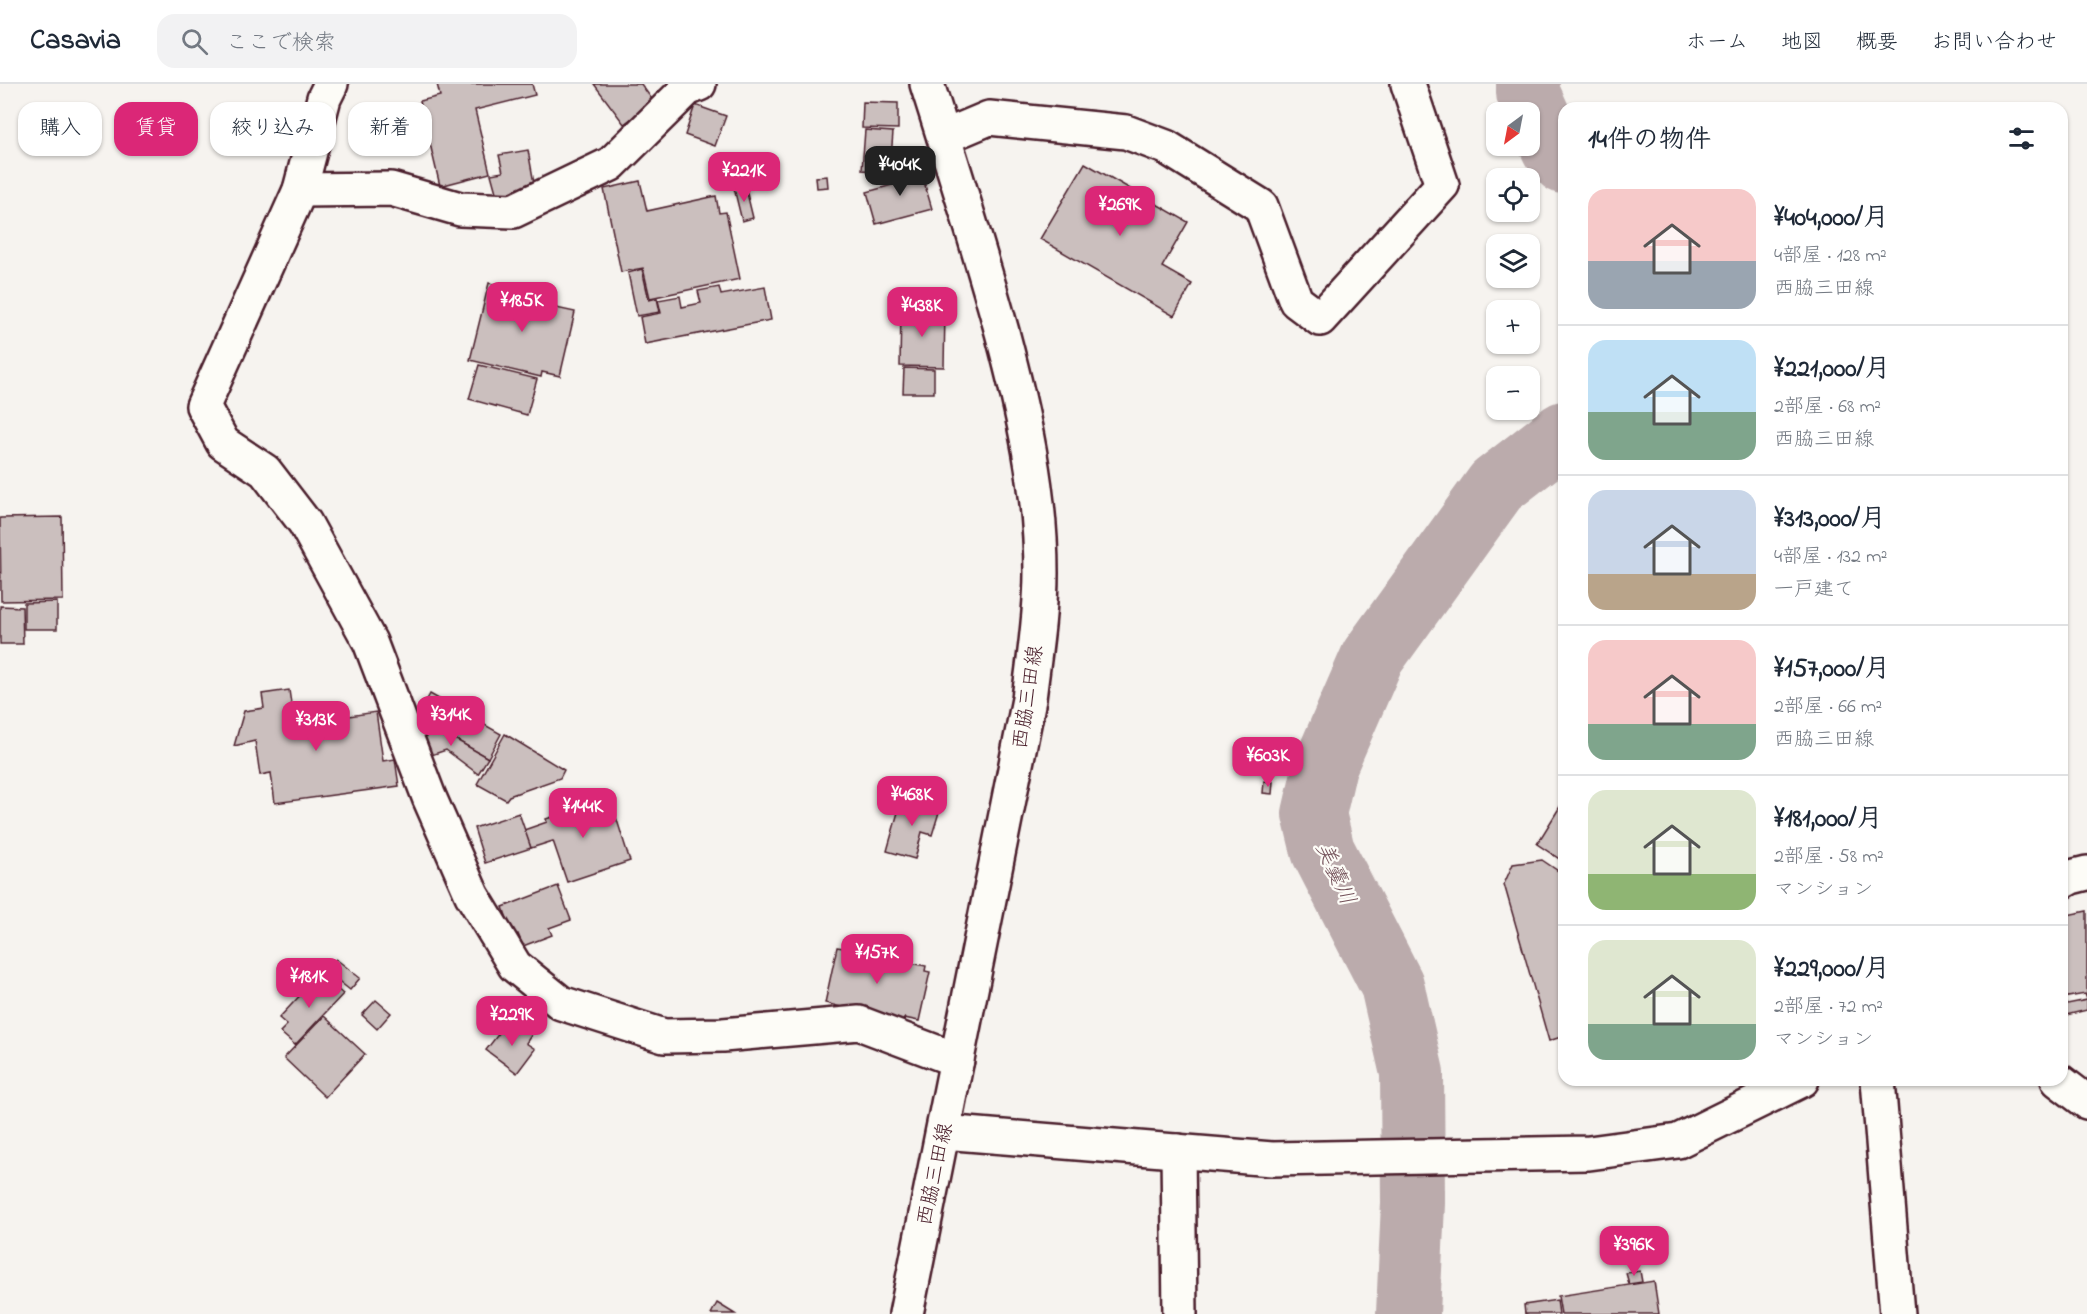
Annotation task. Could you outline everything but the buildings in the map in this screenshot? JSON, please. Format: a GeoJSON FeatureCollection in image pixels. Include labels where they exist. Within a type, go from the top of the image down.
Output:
{"type":"FeatureCollection","features":[{"type":"Feature","properties":{"kind":"street"},"geometry":{"type":"LineString","coordinates":[[331,84],[324,98],[300,190],[203,406],[223,443],[265,471],[305,523],[370,642],[429,797],[472,895],[515,966],[561,1003],[664,1036],[723,1035],[859,1023],[957,1060]]}},
{"type":"Feature","properties":{"kind":"street"},"geometry":{"type":"LineString","coordinates":[[300,190],[391,189],[460,209],[513,211],[611,164],[687,89],[699,84]]}},
{"type":"Feature","properties":{"kind":"street","name":"西脇三田線"},"geometry":{"type":"LineString","coordinates":[[906,1314],[1029,699],[1038,630],[1041,574],[1037,506],[1022,406],[987,278],[927,84]]}},
{"type":"Feature","properties":{"kind":"street"},"geometry":{"type":"LineString","coordinates":[[944,137],[989,118],[1126,132],[1167,147],[1261,206],[1296,301],[1320,319],[1442,185],[1408,84]]}},
{"type":"Feature","properties":{"kind":"street"},"geometry":{"type":"LineString","coordinates":[[2068,879],[2087,873]]}},
{"type":"Feature","properties":{"kind":"street"},"geometry":{"type":"LineString","coordinates":[[943,1132],[1272,1159],[1589,1154],[1678,1141],[1790,1086]]}},
{"type":"Feature","properties":{"kind":"street"},"geometry":{"type":"LineString","coordinates":[[1878,1086],[1897,1314]]}},
{"type":"Feature","properties":{"kind":"street"},"geometry":{"type":"LineString","coordinates":[[2066,1086],[2087,1102]]}},
{"type":"Feature","properties":{"kind":"street"},"geometry":{"type":"LineString","coordinates":[[1178,1151],[1180,1314]]}},
{"type":"Feature","properties":{"kind":"waterway","name":"美嚢川"},"geometry":{"type":"LineString","coordinates":[[1528,84],[1528,93],[1558,154]]}},
{"type":"Feature","properties":{"kind":"waterway","name":"美嚢川"},"geometry":{"type":"LineString","coordinates":[[1408,1314],[1413,1203],[1412,1073],[1392,985],[1323,851],[1314,814],[1325,766],[1372,658],[1496,486],[1558,438]]}}]}
